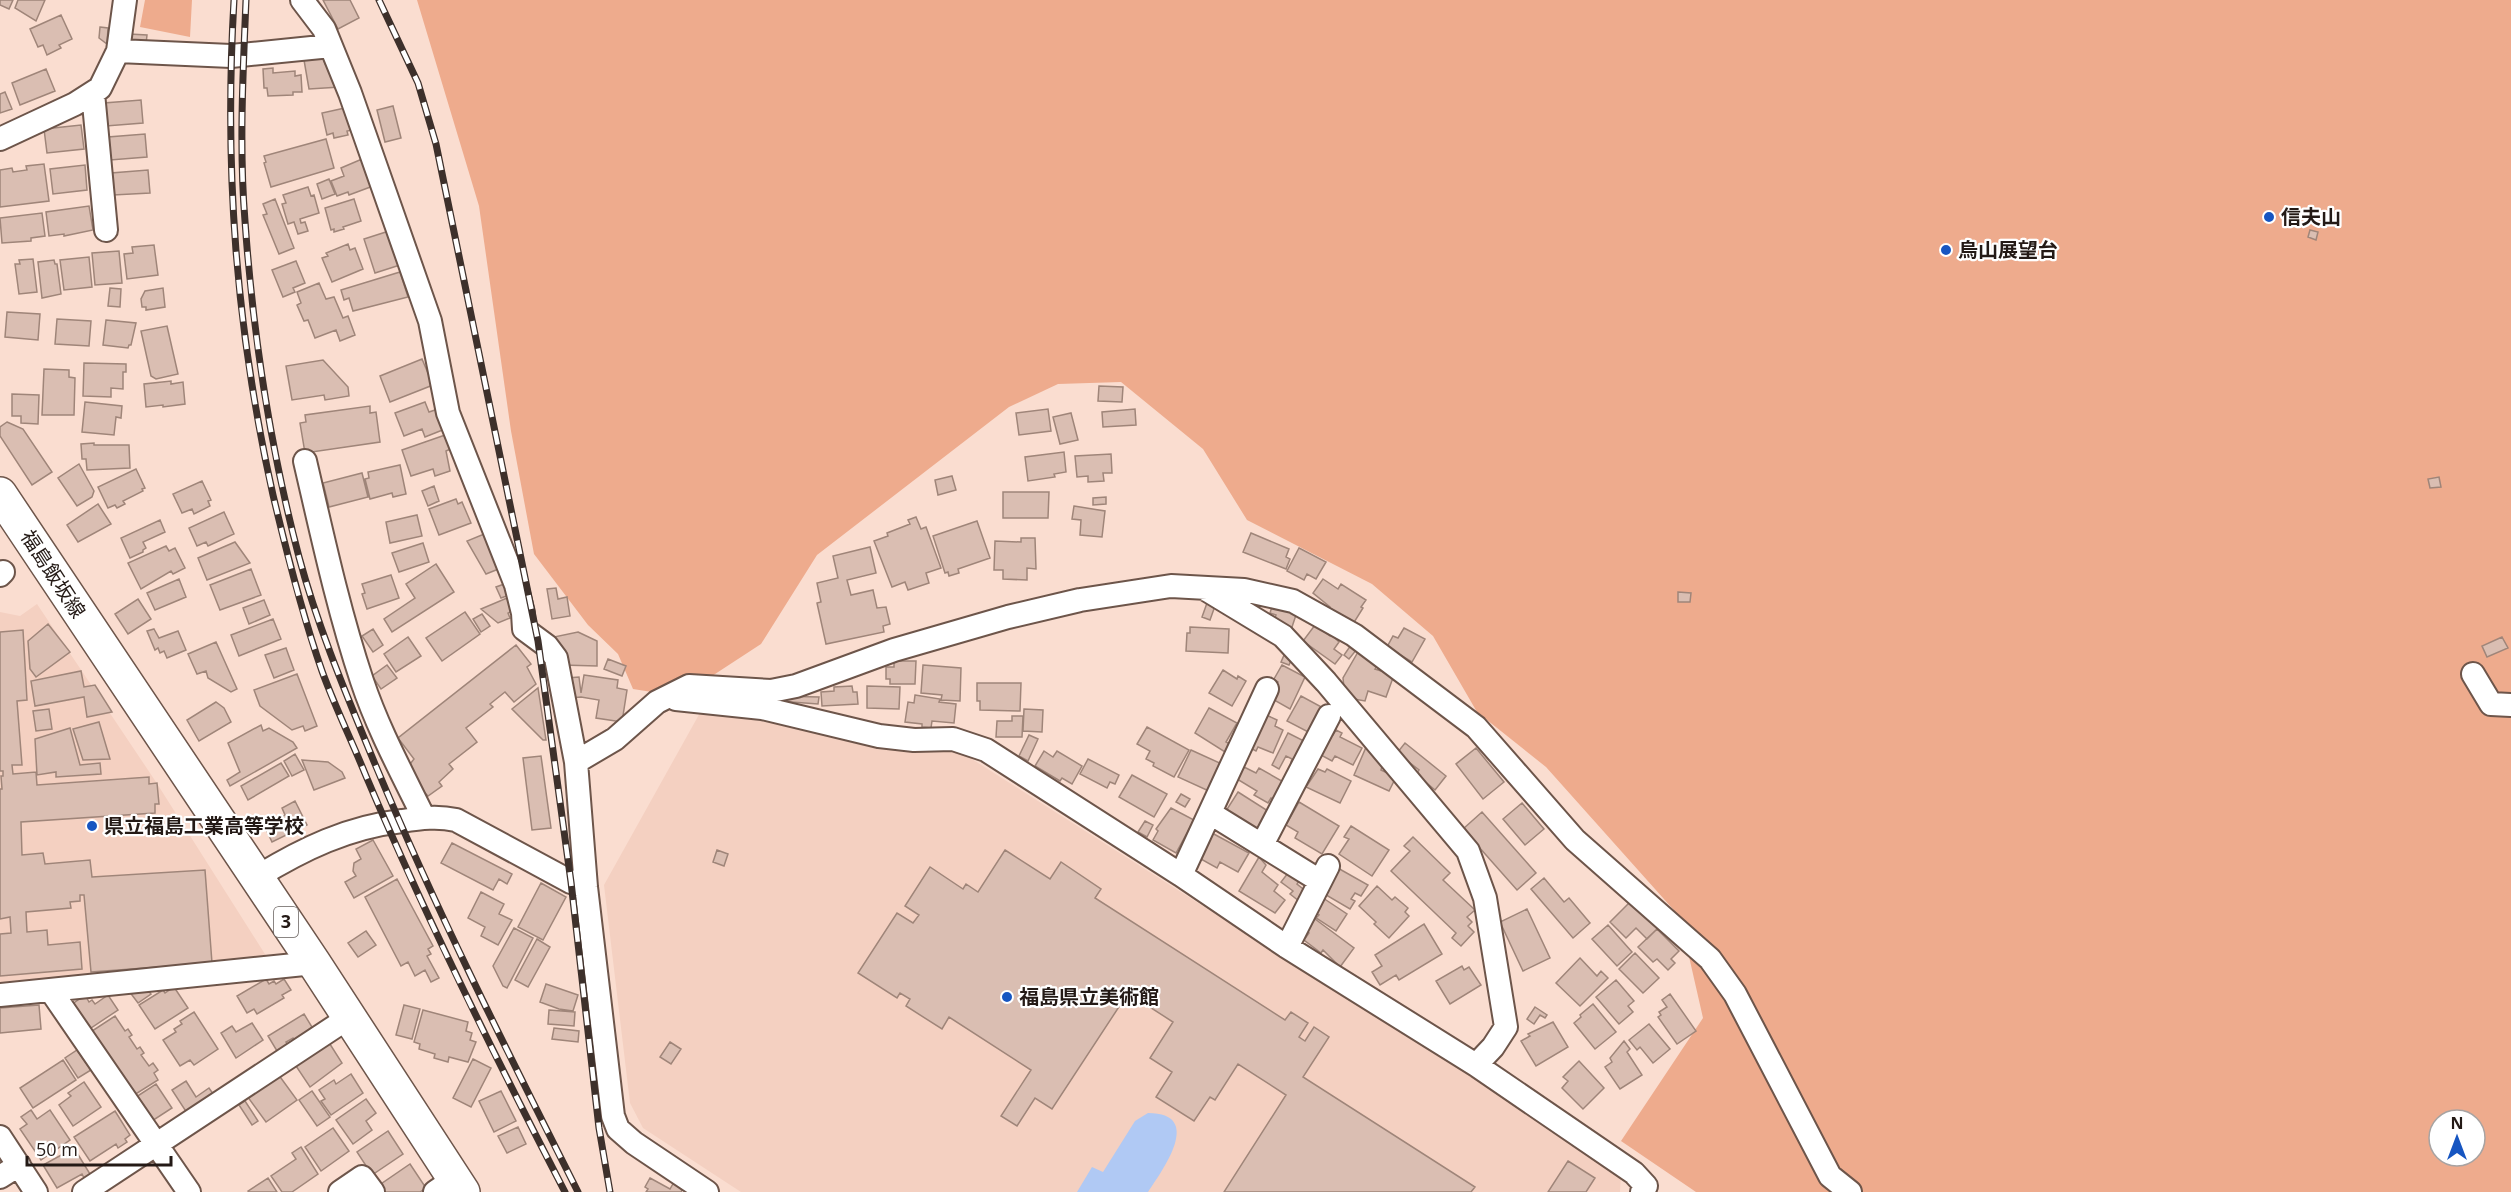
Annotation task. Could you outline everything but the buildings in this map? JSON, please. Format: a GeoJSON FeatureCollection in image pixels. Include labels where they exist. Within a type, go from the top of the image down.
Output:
{"type":"FeatureCollection","features":[{"type":"Feature","properties":{"kind":"main road","name":"福島飯坂線"},"geometry":{"type":"LineString","coordinates":[[0,494],[105,654]]}},
{"type":"Feature","properties":{"kind":"main road","name":"3"},"geometry":{"type":"LineString","coordinates":[[105,654],[314,963],[451,1188]]}},
{"type":"Feature","properties":{"kind":"street"},"geometry":{"type":"LineString","coordinates":[[0,139],[75,104],[100,88],[118,51],[125,0]]}},
{"type":"Feature","properties":{"kind":"street"},"geometry":{"type":"LineString","coordinates":[[302,0],[324,28],[350,93],[430,321],[448,413],[516,585],[523,613],[524,629],[548,646],[556,658],[576,762],[586,887],[613,1116],[618,1129],[634,1143],[706,1192]]}},
{"type":"Feature","properties":{"kind":"street"},"geometry":{"type":"LineString","coordinates":[[118,51],[243,56],[331,46]]}},
{"type":"Feature","properties":{"kind":"street"},"geometry":{"type":"LineString","coordinates":[[93,93],[106,230]]}},
{"type":"Feature","properties":{"kind":"street"},"geometry":{"type":"LineString","coordinates":[[305,460],[328,559],[362,681],[387,743],[424,818]]}},
{"type":"Feature","properties":{"kind":"street"},"geometry":{"type":"LineString","coordinates":[[576,762],[615,739],[657,702],[690,686],[771,691],[795,686],[894,650],[1039,609],[1080,600],[1171,586],[1244,590],[1293,602],[1354,635],[1476,727],[1575,840],[1710,959],[1735,994],[1830,1176],[1850,1192]]}},
{"type":"Feature","properties":{"kind":"street"},"geometry":{"type":"LineString","coordinates":[[1204,588],[1282,636],[1326,682],[1468,851],[1485,898],[1506,1027],[1493,1047],[1476,1065]]}},
{"type":"Feature","properties":{"kind":"street"},"geometry":{"type":"LineString","coordinates":[[2473,674],[2491,704],[2511,705]]}},
{"type":"Feature","properties":{"kind":"street"},"geometry":{"type":"LineString","coordinates":[[1181,875],[1267,689]]}},
{"type":"Feature","properties":{"kind":"street"},"geometry":{"type":"LineString","coordinates":[[668,697],[682,701],[762,708],[879,736],[914,740],[953,739],[986,750],[1287,946],[1476,1065],[1634,1173],[1646,1186],[1642,1192]]}},
{"type":"Feature","properties":{"kind":"street"},"geometry":{"type":"LineString","coordinates":[[1262,845],[1329,716]]}},
{"type":"Feature","properties":{"kind":"street"},"geometry":{"type":"LineString","coordinates":[[1210,813],[1262,845],[1324,874],[1287,946]]}},
{"type":"Feature","properties":{"kind":"street"},"geometry":{"type":"LineString","coordinates":[[257,877],[333,836],[377,824],[442,817],[456,820],[586,887]]}},
{"type":"Feature","properties":{"kind":"street"},"geometry":{"type":"LineString","coordinates":[[0,995],[314,963]]}},
{"type":"Feature","properties":{"kind":"street"},"geometry":{"type":"LineString","coordinates":[[51,991],[189,1192]]}},
{"type":"Feature","properties":{"kind":"street"},"geometry":{"type":"LineString","coordinates":[[84,1192],[348,1018]]}},
{"type":"Feature","properties":{"kind":"street"},"geometry":{"type":"LineString","coordinates":[[0,1137],[9,1171],[36,1192]]}},
{"type":"Feature","properties":{"kind":"street"},"geometry":{"type":"LineString","coordinates":[[340,1192],[362,1177],[373,1192]]}},
{"type":"Feature","properties":{"kind":"shaded area"},"geometry":{"type":"Polygon","coordinates":[[[145,0],[192,0],[190,37],[140,27],[145,0]]]}},
{"type":"Feature","properties":{"kind":"shaded area"},"geometry":{"type":"Polygon","coordinates":[[[417,0],[2511,0],[2511,1192],[1696,1192],[1621,1141],[1703,1018],[1680,917],[1546,767],[1477,712],[1433,636],[1372,584],[1247,520],[1203,449],[1121,382],[1058,384],[1009,407],[817,555],[761,644],[712,676],[652,692],[633,689],[618,654],[588,625],[534,554],[511,431],[479,206],[417,0]]]}},
{"type":"Feature","properties":{"kind":"shaded area","name":"県立福島工業高等学校"},"geometry":{"type":"Polygon","coordinates":[[[37,604],[156,782],[270,962],[0,986],[0,612],[20,616],[37,604]]]}},
{"type":"Feature","properties":{"kind":"shaded area"},"geometry":{"type":"Polygon","coordinates":[[[701,711],[779,724],[879,749],[917,751],[953,747],[1621,1172],[1620,1192],[741,1192],[643,1128],[630,1103],[604,885],[701,711]]]}},
{"type":"Feature","properties":{"kind":"water"},"geometry":{"type":"Polygon","coordinates":[[[1148,1113],[1165,1116],[1174,1122],[1177,1132],[1175,1145],[1169,1158],[1148,1192],[1077,1192],[1092,1167],[1103,1172],[1135,1121],[1148,1113]]]}},
{"type":"Feature","properties":{"kind":"railway"},"geometry":{"type":"LineString","coordinates":[[234,0],[231,63],[232,188],[242,310],[260,433],[295,584],[327,684],[412,882],[461,986],[565,1192]]}},
{"type":"Feature","properties":{"kind":"railway"},"geometry":{"type":"LineString","coordinates":[[246,0],[242,138],[248,264],[271,432],[299,557],[334,662],[398,819],[473,980],[578,1192]]}},
{"type":"Feature","properties":{"kind":"railway"},"geometry":{"type":"LineString","coordinates":[[379,0],[418,83],[436,144],[538,641],[571,882],[599,1128],[610,1192]]}},
{"type":"Feature","properties":{"kind":"place","name":"信夫山"},"geometry":{"type":"Point","coordinates":[2269,217]}},
{"type":"Feature","properties":{"kind":"place","name":"烏山展望台"},"geometry":{"type":"Point","coordinates":[1946,250]}},
{"type":"Feature","properties":{"kind":"place","name":"県立福島工業高等学校"},"geometry":{"type":"Point","coordinates":[92,826]}},
{"type":"Feature","properties":{"kind":"place","name":"福島県立美術館"},"geometry":{"type":"Point","coordinates":[1007,997]}}]}
